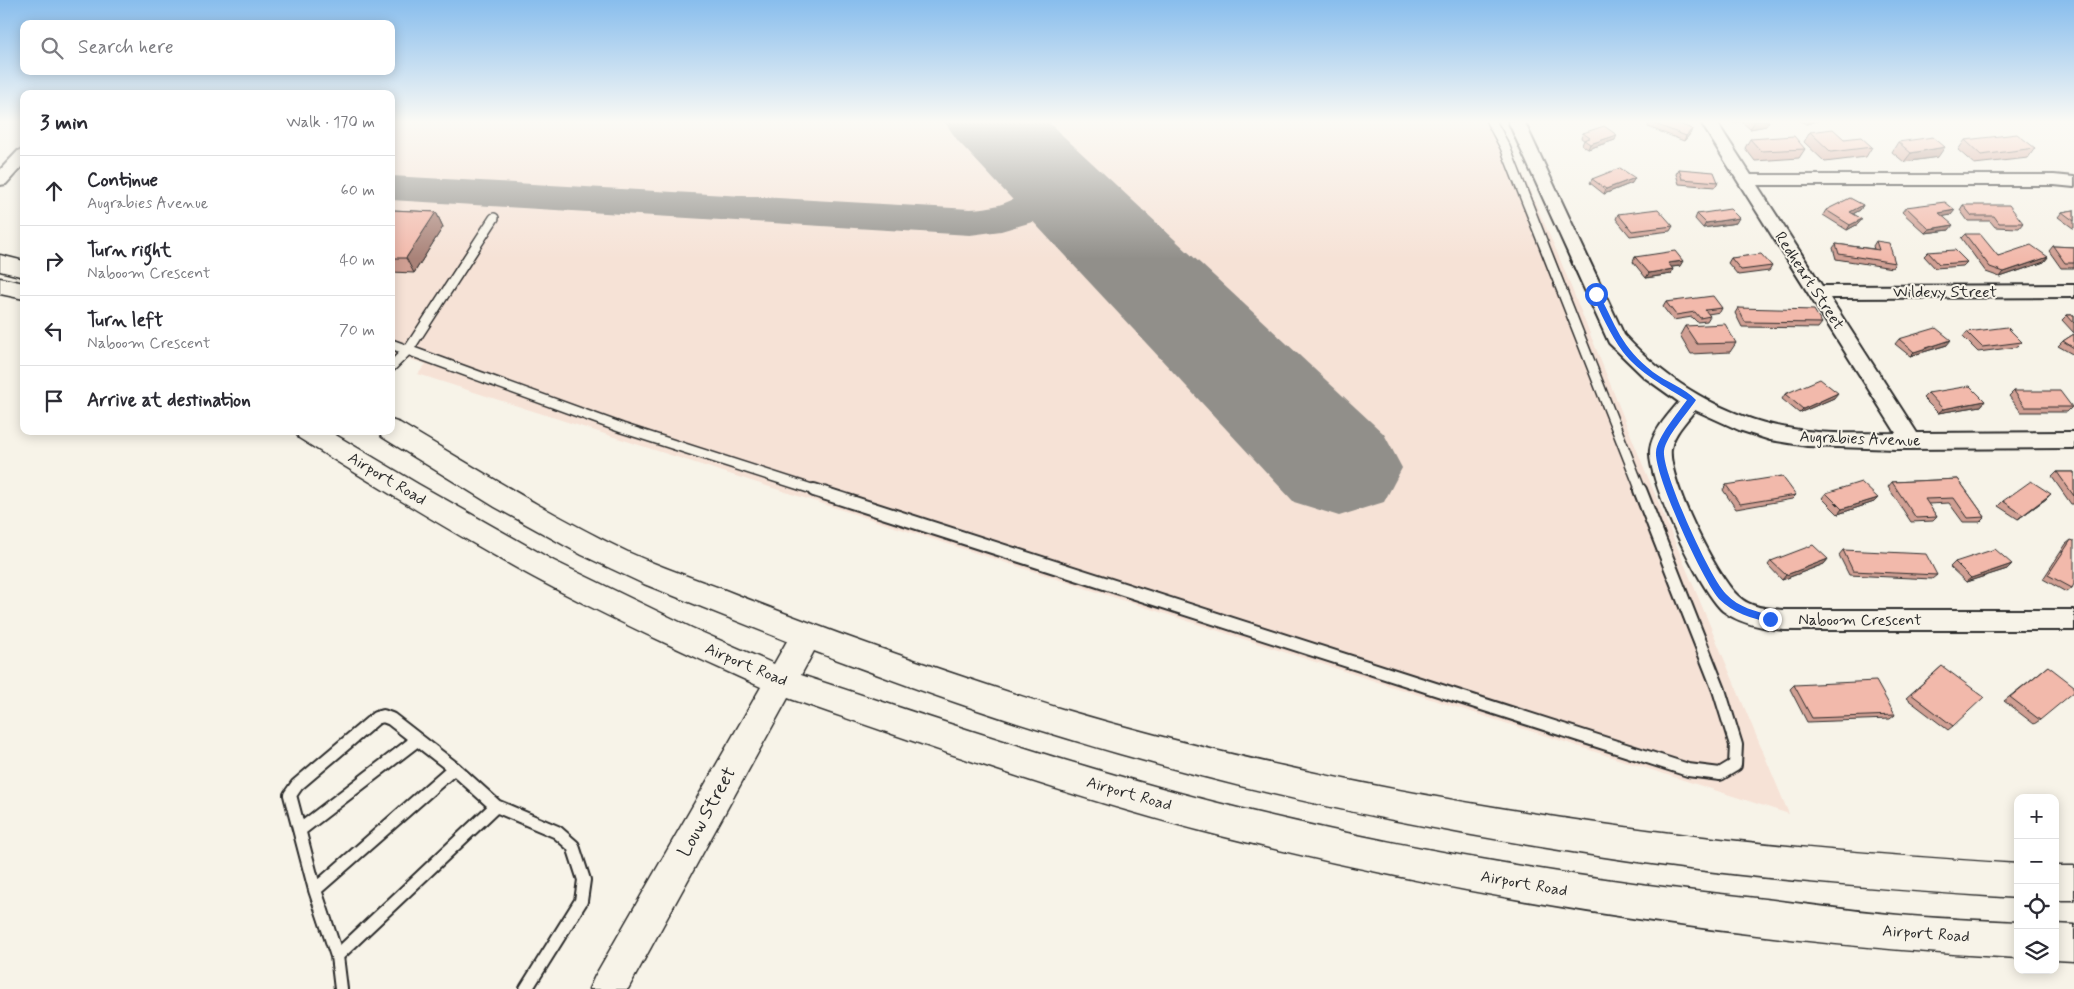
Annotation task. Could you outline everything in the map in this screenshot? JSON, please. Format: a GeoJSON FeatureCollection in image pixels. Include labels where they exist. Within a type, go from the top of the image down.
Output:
{"type":"FeatureCollection","features":[{"type":"Feature","properties":{"kind":"main road"},"geometry":{"type":"LineString","coordinates":[[0,263],[20,268]]}},
{"type":"Feature","properties":{"kind":"main road"},"geometry":{"type":"LineString","coordinates":[[0,286],[20,290]]}},
{"type":"Feature","properties":{"kind":"main road"},"geometry":{"type":"LineString","coordinates":[[395,432],[570,535],[624,563],[806,636],[962,691],[1127,741],[1261,775],[1541,831],[1682,851],[1895,874],[2014,881]]}},
{"type":"Feature","properties":{"kind":"main road","name":"Airport Road"},"geometry":{"type":"LineString","coordinates":[[315,435],[408,492],[544,569],[681,637],[779,680],[1017,762],[1214,818],[1376,856],[1583,894],[1910,934],[2014,940]]}},
{"type":"Feature","properties":{"kind":"main road","name":"Louw Street"},"geometry":{"type":"LineString","coordinates":[[608,989],[779,680],[806,636]]}},
{"type":"Feature","properties":{"kind":"main road"},"geometry":{"type":"LineString","coordinates":[[2059,883],[2074,883]]}},
{"type":"Feature","properties":{"kind":"main road"},"geometry":{"type":"LineString","coordinates":[[2059,942],[2074,943]]}},
{"type":"Feature","properties":{"kind":"street"},"geometry":{"type":"LineString","coordinates":[[0,180],[12,167]]}},
{"type":"Feature","properties":{"kind":"street","name":"Augrabies Avenue"},"geometry":{"type":"LineString","coordinates":[[1537,167],[1616,338],[1627,352],[1651,374],[1692,400],[1767,432],[1793,437],[1827,440],[1911,441],[2074,440]]}},
{"type":"Feature","properties":{"kind":"street","name":"Redheart Street"},"geometry":{"type":"LineString","coordinates":[[1737,167],[1911,441]]}},
{"type":"Feature","properties":{"kind":"street"},"geometry":{"type":"LineString","coordinates":[[1745,180],[2054,180],[2074,182]]}},
{"type":"Feature","properties":{"kind":"street","name":"Wildevy Street"},"geometry":{"type":"LineString","coordinates":[[1817,292],[2074,291]]}},
{"type":"Feature","properties":{"kind":"street","name":"Naboom Crescent"},"geometry":{"type":"LineString","coordinates":[[1692,400],[1662,443],[1660,452],[1661,466],[1707,572],[1723,597],[1743,612],[1754,616],[1784,620],[2074,620]]}},
{"type":"Feature","properties":{"kind":"lane"},"geometry":{"type":"LineString","coordinates":[[395,345],[409,348],[622,428],[1688,770],[1720,774],[1735,765],[1736,745],[1719,690],[1513,167]]}},
{"type":"Feature","properties":{"kind":"lane"},"geometry":{"type":"LineString","coordinates":[[395,362],[409,348],[494,218]]}},
{"type":"Feature","properties":{"kind":"lane"},"geometry":{"type":"LineString","coordinates":[[341,989],[337,956],[315,890],[300,830],[290,800],[293,789],[376,718],[381,716],[387,718],[454,768],[496,806],[557,832],[573,846],[584,880],[581,901],[526,989]]}},
{"type":"Feature","properties":{"kind":"lane"},"geometry":{"type":"LineString","coordinates":[[300,830],[417,740]]}},
{"type":"Feature","properties":{"kind":"lane"},"geometry":{"type":"LineString","coordinates":[[315,890],[454,768]]}},
{"type":"Feature","properties":{"kind":"lane"},"geometry":{"type":"LineString","coordinates":[[337,956],[496,806]]}},
{"type":"Feature","properties":{"kind":"shaded area"},"geometry":{"type":"Polygon","coordinates":[[[395,167],[1519,167],[1557,252],[1642,463],[1789,814],[418,374],[426,364],[395,355],[395,167]]]}},
{"type":"Feature","properties":{"kind":"building"},"geometry":{"type":"Polygon","coordinates":[[[1620,168],[1635,178],[1606,189],[1592,179],[1620,168]]]}},
{"type":"Feature","properties":{"kind":"building"},"geometry":{"type":"Polygon","coordinates":[[[1679,169],[1714,172],[1718,182],[1682,179],[1679,169]]]}},
{"type":"Feature","properties":{"kind":"building"},"geometry":{"type":"Polygon","coordinates":[[[1850,198],[1863,205],[1850,212],[1862,219],[1850,225],[1826,210],[1850,198]]]}},
{"type":"Feature","properties":{"kind":"building"},"geometry":{"type":"Polygon","coordinates":[[[1945,202],[1955,210],[1939,213],[1953,225],[1929,229],[1906,207],[1945,202]]]}},
{"type":"Feature","properties":{"kind":"building"},"geometry":{"type":"Polygon","coordinates":[[[1963,205],[2009,205],[2023,223],[1999,223],[1994,216],[1972,216],[1963,205]]]}},
{"type":"Feature","properties":{"kind":"building"},"geometry":{"type":"Polygon","coordinates":[[[1658,209],[1673,226],[1632,231],[1618,214],[1658,209]]]}},
{"type":"Feature","properties":{"kind":"building"},"geometry":{"type":"Polygon","coordinates":[[[1730,209],[1739,218],[1706,223],[1697,214],[1730,209]]]}},
{"type":"Feature","properties":{"kind":"building"},"geometry":{"type":"Polygon","coordinates":[[[395,210],[436,212],[406,258],[395,258],[395,210]]]}},
{"type":"Feature","properties":{"kind":"building"},"geometry":{"type":"Polygon","coordinates":[[[2074,210],[2074,221],[2062,212],[2074,210]]]}},
{"type":"Feature","properties":{"kind":"building"},"geometry":{"type":"Polygon","coordinates":[[[1965,234],[1980,234],[1998,256],[2031,245],[2048,257],[2004,272],[1990,267],[1965,234]]]}},
{"type":"Feature","properties":{"kind":"building"},"geometry":{"type":"Polygon","coordinates":[[[1876,241],[1889,243],[1895,263],[1839,254],[1836,244],[1879,250],[1876,241]]]}},
{"type":"Feature","properties":{"kind":"building"},"geometry":{"type":"Polygon","coordinates":[[[2053,246],[2074,247],[2074,263],[2065,263],[2053,246]]]}},
{"type":"Feature","properties":{"kind":"building"},"geometry":{"type":"Polygon","coordinates":[[[1955,250],[1967,262],[1939,264],[1928,252],[1955,250]]]}},
{"type":"Feature","properties":{"kind":"building"},"geometry":{"type":"Polygon","coordinates":[[[1675,251],[1683,261],[1668,263],[1673,269],[1649,273],[1635,257],[1675,251]]]}},
{"type":"Feature","properties":{"kind":"building"},"geometry":{"type":"Polygon","coordinates":[[[1761,254],[1772,266],[1741,270],[1731,258],[1761,254]]]}},
{"type":"Feature","properties":{"kind":"building"},"geometry":{"type":"Polygon","coordinates":[[[1713,296],[1722,308],[1705,310],[1710,316],[1700,318],[1695,312],[1676,315],[1666,302],[1713,296]]]}},
{"type":"Feature","properties":{"kind":"building"},"geometry":{"type":"Polygon","coordinates":[[[1738,308],[1814,310],[1822,323],[1745,322],[1738,308]]]}},
{"type":"Feature","properties":{"kind":"building"},"geometry":{"type":"Polygon","coordinates":[[[2067,315],[2074,315],[2074,323],[2067,315]]]}},
{"type":"Feature","properties":{"kind":"building"},"geometry":{"type":"Polygon","coordinates":[[[1725,324],[1736,343],[1697,344],[1685,326],[1725,324]]]}},
{"type":"Feature","properties":{"kind":"building"},"geometry":{"type":"Polygon","coordinates":[[[2007,327],[2022,342],[1982,347],[1967,332],[2007,327]]]}},
{"type":"Feature","properties":{"kind":"building"},"geometry":{"type":"Polygon","coordinates":[[[1936,328],[1951,340],[1914,352],[1899,339],[1936,328]]]}},
{"type":"Feature","properties":{"kind":"building"},"geometry":{"type":"Polygon","coordinates":[[[2074,334],[2074,348],[2063,341],[2074,334]]]}},
{"type":"Feature","properties":{"kind":"building"},"geometry":{"type":"Polygon","coordinates":[[[1820,379],[1838,393],[1803,409],[1785,394],[1820,379]]]}},
{"type":"Feature","properties":{"kind":"building"},"geometry":{"type":"Polygon","coordinates":[[[1970,386],[1985,401],[1943,409],[1928,393],[1970,386]]]}},
{"type":"Feature","properties":{"kind":"building"},"geometry":{"type":"Polygon","coordinates":[[[2014,391],[2060,391],[2072,407],[2025,407],[2014,391]]]}},
{"type":"Feature","properties":{"kind":"building"},"geometry":{"type":"Polygon","coordinates":[[[2057,472],[2074,472],[2074,496],[2057,472]]]}},
{"type":"Feature","properties":{"kind":"building"},"geometry":{"type":"Polygon","coordinates":[[[1782,476],[1796,495],[1740,504],[1726,485],[1782,476]]]}},
{"type":"Feature","properties":{"kind":"building"},"geometry":{"type":"Polygon","coordinates":[[[1958,479],[1985,517],[1968,518],[1954,498],[1925,499],[1937,517],[1916,518],[1892,482],[1958,479]]]}},
{"type":"Feature","properties":{"kind":"building"},"geometry":{"type":"Polygon","coordinates":[[[2031,481],[2051,494],[2023,515],[2003,501],[2031,481]]]}},
{"type":"Feature","properties":{"kind":"building"},"geometry":{"type":"Polygon","coordinates":[[[1861,482],[1878,498],[1842,509],[1826,493],[1861,482]]]}},
{"type":"Feature","properties":{"kind":"building"},"geometry":{"type":"Polygon","coordinates":[[[2071,540],[2074,541],[2074,584],[2072,588],[2048,575],[2071,540]]]}},
{"type":"Feature","properties":{"kind":"building"},"geometry":{"type":"Polygon","coordinates":[[[1813,545],[1828,559],[1786,575],[1771,561],[1813,545]]]}},
{"type":"Feature","properties":{"kind":"building"},"geometry":{"type":"Polygon","coordinates":[[[1995,549],[2012,564],[1971,578],[1955,562],[1995,549]]]}},
{"type":"Feature","properties":{"kind":"building"},"geometry":{"type":"Polygon","coordinates":[[[1843,550],[1926,554],[1937,575],[1853,571],[1843,550]]]}},
{"type":"Feature","properties":{"kind":"building"},"geometry":{"type":"Polygon","coordinates":[[[1942,666],[1984,697],[1953,726],[1911,694],[1942,666]]]}},
{"type":"Feature","properties":{"kind":"building"},"geometry":{"type":"Polygon","coordinates":[[[2048,666],[2074,686],[2074,692],[2040,720],[2010,697],[2048,666]]]}},
{"type":"Feature","properties":{"kind":"building"},"geometry":{"type":"Polygon","coordinates":[[[1876,681],[1895,715],[1812,718],[1794,685],[1876,681]]]}},
{"type":"Feature","properties":{"kind":"taxiway"},"geometry":{"type":"LineString","coordinates":[[1029,208],[1039,201],[1045,193],[1047,175]]}},
{"type":"Feature","properties":{"kind":"taxiway"},"geometry":{"type":"LineString","coordinates":[[395,188],[970,222],[1012,216],[1029,208]]}},
{"type":"Feature","properties":{"kind":"taxiway"},"geometry":{"type":"LineString","coordinates":[[1029,208],[1048,207],[1066,211],[1099,227]]}},
{"type":"Feature","properties":{"kind":"runway"},"geometry":{"type":"LineString","coordinates":[[1038,167],[1339,468]]}},
{"type":"Feature","properties":{"kind":"route"},"geometry":{"type":"LineString","coordinates":[[1596,294],[1616,338],[1627,352],[1651,374],[1692,400],[1669,430],[1662,443],[1660,452],[1661,466],[1703,565],[1723,597],[1743,612],[1770,619]]}}]}
